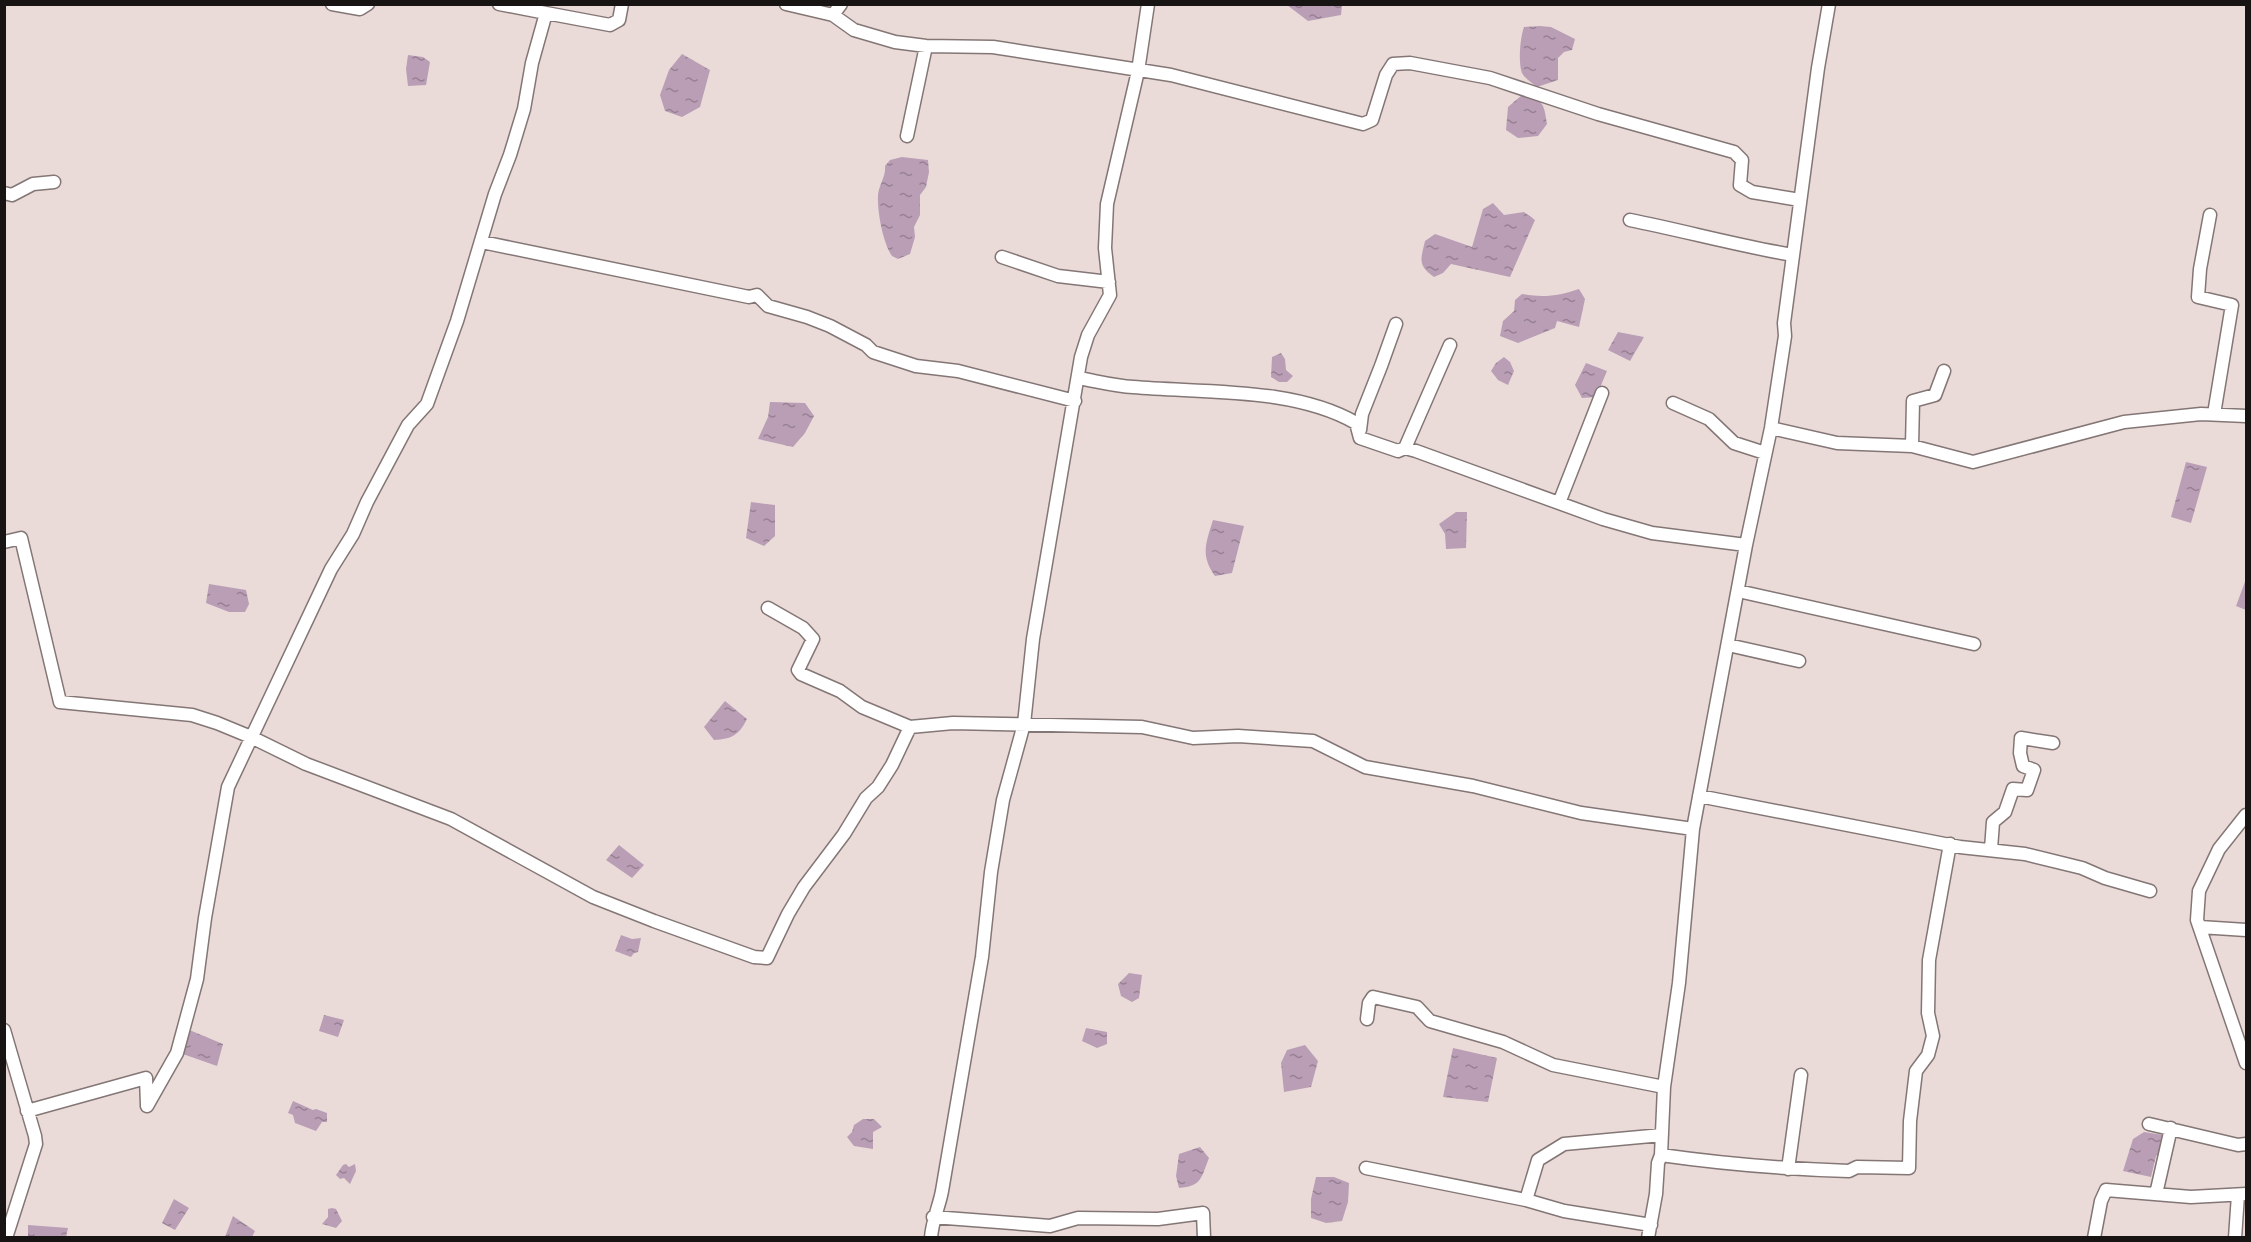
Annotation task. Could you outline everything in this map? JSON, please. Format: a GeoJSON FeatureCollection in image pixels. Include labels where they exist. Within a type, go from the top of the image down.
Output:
{"type":"FeatureCollection","features":[{"type":"Feature","properties":{"kind":"street"},"geometry":{"type":"LineString","coordinates":[[332,4],[360,9],[368,4]]}},
{"type":"Feature","properties":{"kind":"street"},"geometry":{"type":"LineString","coordinates":[[499,4],[610,25],[619,20],[622,4]]}},
{"type":"Feature","properties":{"kind":"street"},"geometry":{"type":"LineString","coordinates":[[786,4],[832,15],[854,30],[895,42],[926,46],[993,47],[1171,75],[1363,124],[1372,120],[1386,75],[1393,64],[1410,63],[1490,78],[1598,114],[1734,152],[1742,160],[1740,184],[1752,192],[1800,200]]}},
{"type":"Feature","properties":{"kind":"street"},"geometry":{"type":"LineString","coordinates":[[832,15],[841,4]]}},
{"type":"Feature","properties":{"kind":"street"},"geometry":{"type":"LineString","coordinates":[[931,1238],[933,1217],[939,1206],[942,1191],[969,1038],[1003,800],[1024,724],[1033,639],[1081,357],[1088,335],[1110,295],[1106,248],[1107,204],[1138,71],[1148,4]]}},
{"type":"Feature","properties":{"kind":"street"},"geometry":{"type":"LineString","coordinates":[[1366,1168],[1526,1200],[1649,1231],[1661,1155],[1664,1088],[1679,983],[1693,830],[1746,545],[1771,428],[1785,336],[1793,255],[1818,68],[1829,4]]}},
{"type":"Feature","properties":{"kind":"street"},"geometry":{"type":"LineString","coordinates":[[27,1111],[146,1078],[147,1106],[177,1053],[197,980],[205,918],[228,787],[331,569],[353,534],[367,502],[408,425],[427,404],[457,321],[524,109],[532,63],[546,13]]}},
{"type":"Feature","properties":{"kind":"street"},"geometry":{"type":"LineString","coordinates":[[907,136],[926,46]]}},
{"type":"Feature","properties":{"kind":"street"},"geometry":{"type":"LineString","coordinates":[[4,193],[12,195],[33,184],[54,182]]}},
{"type":"Feature","properties":{"kind":"street"},"geometry":{"type":"LineString","coordinates":[[2210,215],[2200,269],[2198,297],[2232,304],[2214,414]]}},
{"type":"Feature","properties":{"kind":"street"},"geometry":{"type":"LineString","coordinates":[[1630,220],[1744,247],[1793,255]]}},
{"type":"Feature","properties":{"kind":"street"},"geometry":{"type":"LineString","coordinates":[[482,242],[749,297],[757,295],[768,306],[830,326],[866,345],[873,352],[916,366],[958,371],[1075,401]]}},
{"type":"Feature","properties":{"kind":"street"},"geometry":{"type":"LineString","coordinates":[[1002,257],[1058,276],[1109,282]]}},
{"type":"Feature","properties":{"kind":"street"},"geometry":{"type":"LineString","coordinates":[[1360,438],[1362,414],[1396,324]]}},
{"type":"Feature","properties":{"kind":"street"},"geometry":{"type":"LineString","coordinates":[[1405,448],[1450,345]]}},
{"type":"Feature","properties":{"kind":"street"},"geometry":{"type":"LineString","coordinates":[[1912,446],[1912,401],[1935,395],[1944,371]]}},
{"type":"Feature","properties":{"kind":"street"},"geometry":{"type":"LineString","coordinates":[[1078,378],[1131,387],[1251,394],[1299,403],[1344,416],[1356,423],[1360,438]]}},
{"type":"Feature","properties":{"kind":"street"},"geometry":{"type":"LineString","coordinates":[[1559,503],[1602,393]]}},
{"type":"Feature","properties":{"kind":"street"},"geometry":{"type":"LineString","coordinates":[[1673,403],[1709,419],[1734,443],[1765,453]]}},
{"type":"Feature","properties":{"kind":"street"},"geometry":{"type":"LineString","coordinates":[[1771,428],[1837,443],[1912,446],[1973,462],[2124,422],[2200,414],[2247,416]]}},
{"type":"Feature","properties":{"kind":"street"},"geometry":{"type":"LineString","coordinates":[[1360,438],[1398,451],[1405,448],[1559,503],[1652,533],[1746,545]]}},
{"type":"Feature","properties":{"kind":"street"},"geometry":{"type":"LineString","coordinates":[[4,542],[21,538],[60,702],[192,715],[251,737],[306,764],[451,819],[593,897],[716,945],[754,957],[766,958],[804,887],[844,834],[866,798],[878,787],[892,765],[910,727]]}},
{"type":"Feature","properties":{"kind":"street"},"geometry":{"type":"LineString","coordinates":[[1738,591],[1974,644]]}},
{"type":"Feature","properties":{"kind":"street"},"geometry":{"type":"LineString","coordinates":[[768,608],[803,628],[813,639],[798,670],[801,674],[840,691],[861,707],[910,727],[953,723],[1142,728],[1193,738],[1238,736],[1313,741],[1365,767],[1473,786],[1581,813],[1693,830]]}},
{"type":"Feature","properties":{"kind":"street"},"geometry":{"type":"LineString","coordinates":[[1728,645],[1799,661]]}},
{"type":"Feature","properties":{"kind":"street"},"geometry":{"type":"LineString","coordinates":[[1991,849],[1993,822],[2005,812],[2013,789],[2027,790],[2034,770],[2024,766],[2020,753],[2021,738],[2053,743]]}},
{"type":"Feature","properties":{"kind":"street"},"geometry":{"type":"LineString","coordinates":[[1699,796],[1950,844],[1960,848],[1991,849],[2025,854],[2082,867],[2105,878],[2150,891]]}},
{"type":"Feature","properties":{"kind":"street"},"geometry":{"type":"LineString","coordinates":[[2246,1061],[2197,920],[2199,891],[2219,849],[2247,815]]}},
{"type":"Feature","properties":{"kind":"street"},"geometry":{"type":"LineString","coordinates":[[1661,1155],[1722,1164],[1788,1169],[1849,1171],[1857,1167],[1910,1168],[1910,1120],[1916,1071],[1928,1055],[1934,1036],[1928,1013],[1929,960],[1950,844]]}},
{"type":"Feature","properties":{"kind":"street"},"geometry":{"type":"LineString","coordinates":[[2200,927],[2247,930]]}},
{"type":"Feature","properties":{"kind":"street"},"geometry":{"type":"LineString","coordinates":[[1366,1019],[1369,1003],[1373,997],[1384,999],[1417,1007],[1430,1021],[1503,1042],[1552,1065],[1664,1088]]}},
{"type":"Feature","properties":{"kind":"street"},"geometry":{"type":"LineString","coordinates":[[4,1030],[36,1144],[6,1238]]}},
{"type":"Feature","properties":{"kind":"street"},"geometry":{"type":"LineString","coordinates":[[1788,1169],[1801,1075]]}},
{"type":"Feature","properties":{"kind":"street"},"geometry":{"type":"LineString","coordinates":[[2149,1124],[2238,1145],[2247,1144]]}},
{"type":"Feature","properties":{"kind":"street"},"geometry":{"type":"LineString","coordinates":[[2156,1194],[2171,1128]]}},
{"type":"Feature","properties":{"kind":"street"},"geometry":{"type":"LineString","coordinates":[[1526,1200],[1538,1160],[1564,1144],[1662,1135]]}},
{"type":"Feature","properties":{"kind":"street"},"geometry":{"type":"LineString","coordinates":[[2094,1238],[2106,1190],[2191,1197],[2242,1194],[2235,1238]]}},
{"type":"Feature","properties":{"kind":"street"},"geometry":{"type":"LineString","coordinates":[[933,1217],[1051,1232],[1078,1218],[1158,1219],[1203,1214],[1204,1238]]}},
{"type":"Feature","properties":{"kind":"water"},"geometry":{"type":"Polygon","coordinates":[[[1287,5],[1342,5],[1341,15],[1308,21],[1287,5]]]}},
{"type":"Feature","properties":{"kind":"water"},"geometry":{"type":"Polygon","coordinates":[[[1524,27],[1551,27],[1575,39],[1572,50],[1564,52],[1558,58],[1558,80],[1537,87],[1522,73],[1520,50],[1524,27]]]}},
{"type":"Feature","properties":{"kind":"water"},"geometry":{"type":"Polygon","coordinates":[[[682,54],[710,70],[700,107],[682,117],[665,111],[660,95],[669,70],[682,54]]]}},
{"type":"Feature","properties":{"kind":"water"},"geometry":{"type":"Polygon","coordinates":[[[408,55],[423,57],[430,62],[426,85],[408,86],[406,69],[408,55]]]}},
{"type":"Feature","properties":{"kind":"water"},"geometry":{"type":"Polygon","coordinates":[[[1522,95],[1538,100],[1545,111],[1547,124],[1538,136],[1518,138],[1506,130],[1508,107],[1522,95]]]}},
{"type":"Feature","properties":{"kind":"water"},"geometry":{"type":"Polygon","coordinates":[[[902,157],[928,160],[929,172],[926,187],[920,195],[920,215],[914,227],[915,237],[910,254],[898,259],[892,256],[883,235],[878,195],[885,166],[890,160],[902,157]]]}},
{"type":"Feature","properties":{"kind":"water"},"geometry":{"type":"Polygon","coordinates":[[[1493,203],[1504,215],[1524,212],[1535,220],[1510,277],[1451,264],[1443,273],[1434,277],[1429,273],[1422,261],[1425,241],[1435,234],[1472,247],[1483,209],[1493,203]]]}},
{"type":"Feature","properties":{"kind":"water"},"geometry":{"type":"Polygon","coordinates":[[[1579,289],[1585,299],[1579,327],[1557,321],[1555,328],[1518,343],[1500,336],[1503,321],[1514,311],[1515,300],[1522,294],[1551,296],[1579,289]]]}},
{"type":"Feature","properties":{"kind":"water"},"geometry":{"type":"Polygon","coordinates":[[[1618,332],[1644,337],[1630,361],[1608,350],[1618,332]]]}},
{"type":"Feature","properties":{"kind":"water"},"geometry":{"type":"Polygon","coordinates":[[[1281,353],[1285,359],[1286,370],[1293,376],[1287,382],[1279,382],[1271,377],[1272,357],[1281,353]]]}},
{"type":"Feature","properties":{"kind":"water"},"geometry":{"type":"Polygon","coordinates":[[[1504,357],[1510,362],[1514,371],[1508,385],[1498,380],[1491,371],[1504,357]]]}},
{"type":"Feature","properties":{"kind":"water"},"geometry":{"type":"Polygon","coordinates":[[[1586,363],[1607,371],[1596,397],[1582,398],[1575,385],[1586,363]]]}},
{"type":"Feature","properties":{"kind":"water"},"geometry":{"type":"Polygon","coordinates":[[[770,402],[805,403],[814,416],[805,433],[793,447],[758,439],[768,417],[770,402]]]}},
{"type":"Feature","properties":{"kind":"water"},"geometry":{"type":"Polygon","coordinates":[[[2186,462],[2207,467],[2191,523],[2171,517],[2186,462]]]}},
{"type":"Feature","properties":{"kind":"water"},"geometry":{"type":"Polygon","coordinates":[[[751,502],[775,505],[775,536],[764,546],[746,538],[751,502]]]}},
{"type":"Feature","properties":{"kind":"water"},"geometry":{"type":"Polygon","coordinates":[[[1456,512],[1467,512],[1466,548],[1446,549],[1445,534],[1439,524],[1456,512]]]}},
{"type":"Feature","properties":{"kind":"water"},"geometry":{"type":"Polygon","coordinates":[[[1213,520],[1244,526],[1232,573],[1215,576],[1207,562],[1207,542],[1213,520]]]}},
{"type":"Feature","properties":{"kind":"water"},"geometry":{"type":"Polygon","coordinates":[[[2246,579],[2246,610],[2236,606],[2246,579]]]}},
{"type":"Feature","properties":{"kind":"water"},"geometry":{"type":"Polygon","coordinates":[[[209,584],[246,590],[249,604],[245,612],[229,612],[206,603],[209,584]]]}},
{"type":"Feature","properties":{"kind":"water"},"geometry":{"type":"Polygon","coordinates":[[[725,701],[747,719],[734,735],[726,739],[714,740],[704,727],[725,701]]]}},
{"type":"Feature","properties":{"kind":"water"},"geometry":{"type":"Polygon","coordinates":[[[619,845],[644,865],[632,878],[606,860],[619,845]]]}},
{"type":"Feature","properties":{"kind":"water"},"geometry":{"type":"Polygon","coordinates":[[[621,935],[632,939],[641,938],[638,952],[631,957],[615,951],[621,935]]]}},
{"type":"Feature","properties":{"kind":"water"},"geometry":{"type":"Polygon","coordinates":[[[1129,973],[1142,975],[1139,998],[1132,1002],[1121,996],[1118,984],[1129,973]]]}},
{"type":"Feature","properties":{"kind":"water"},"geometry":{"type":"Polygon","coordinates":[[[324,1015],[344,1020],[338,1037],[319,1031],[324,1015]]]}},
{"type":"Feature","properties":{"kind":"water"},"geometry":{"type":"Polygon","coordinates":[[[1086,1028],[1107,1032],[1107,1044],[1097,1048],[1082,1041],[1086,1028]]]}},
{"type":"Feature","properties":{"kind":"water"},"geometry":{"type":"Polygon","coordinates":[[[187,1029],[223,1044],[217,1066],[180,1053],[187,1029]]]}},
{"type":"Feature","properties":{"kind":"water"},"geometry":{"type":"Polygon","coordinates":[[[1305,1045],[1318,1061],[1311,1087],[1284,1092],[1281,1063],[1287,1050],[1305,1045]]]}},
{"type":"Feature","properties":{"kind":"water"},"geometry":{"type":"Polygon","coordinates":[[[1453,1048],[1497,1058],[1488,1102],[1443,1097],[1453,1048]]]}},
{"type":"Feature","properties":{"kind":"water"},"geometry":{"type":"Polygon","coordinates":[[[293,1101],[313,1110],[327,1113],[327,1122],[322,1122],[316,1131],[295,1123],[293,1115],[288,1113],[293,1101]]]}},
{"type":"Feature","properties":{"kind":"water"},"geometry":{"type":"Polygon","coordinates":[[[863,1119],[874,1119],[882,1127],[873,1132],[873,1149],[854,1146],[847,1137],[854,1125],[863,1119]]]}},
{"type":"Feature","properties":{"kind":"water"},"geometry":{"type":"Polygon","coordinates":[[[2144,1132],[2163,1135],[2163,1151],[2156,1156],[2151,1177],[2123,1171],[2133,1139],[2144,1132]]]}},
{"type":"Feature","properties":{"kind":"water"},"geometry":{"type":"Polygon","coordinates":[[[1200,1147],[1209,1158],[1200,1180],[1187,1187],[1179,1188],[1176,1176],[1179,1154],[1200,1147]]]}},
{"type":"Feature","properties":{"kind":"water"},"geometry":{"type":"Polygon","coordinates":[[[346,1164],[349,1167],[355,1164],[356,1171],[350,1184],[344,1178],[340,1179],[336,1175],[346,1164]]]}},
{"type":"Feature","properties":{"kind":"water"},"geometry":{"type":"Polygon","coordinates":[[[1316,1177],[1334,1177],[1349,1183],[1348,1202],[1342,1221],[1326,1223],[1311,1218],[1311,1199],[1316,1177]]]}},
{"type":"Feature","properties":{"kind":"water"},"geometry":{"type":"Polygon","coordinates":[[[174,1199],[189,1208],[175,1230],[162,1223],[174,1199]]]}},
{"type":"Feature","properties":{"kind":"water"},"geometry":{"type":"Polygon","coordinates":[[[328,1209],[336,1209],[342,1221],[336,1228],[322,1224],[328,1217],[328,1209]]]}},
{"type":"Feature","properties":{"kind":"water"},"geometry":{"type":"Polygon","coordinates":[[[233,1216],[255,1231],[252,1237],[225,1237],[233,1216]]]}},
{"type":"Feature","properties":{"kind":"water"},"geometry":{"type":"Polygon","coordinates":[[[28,1225],[68,1228],[66,1237],[28,1237],[28,1225]]]}}]}
